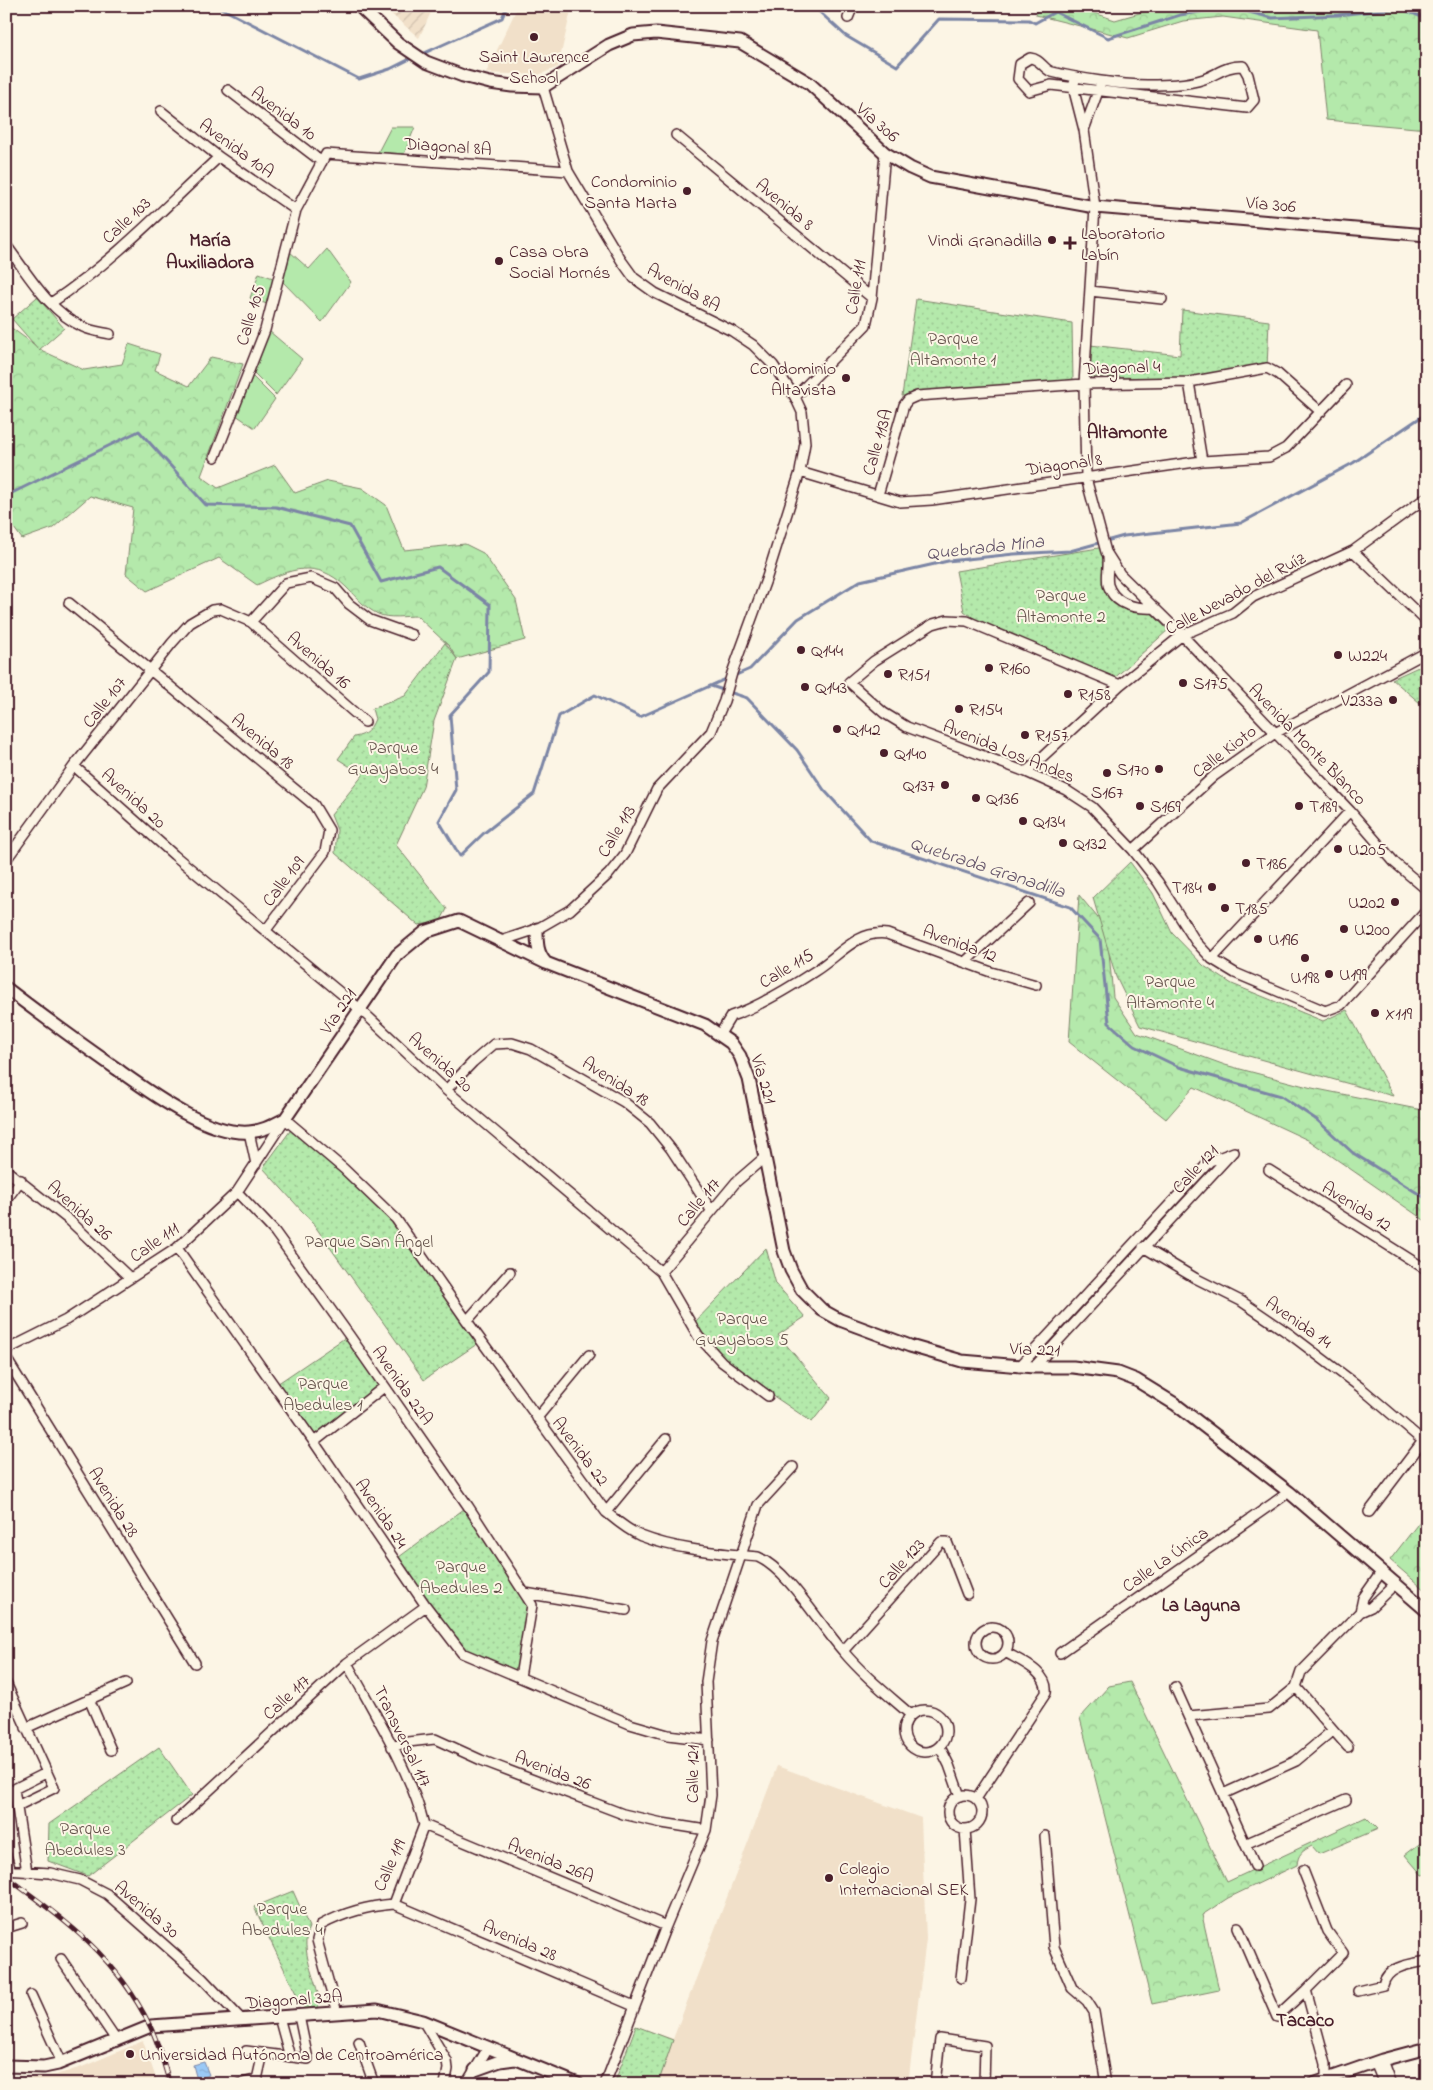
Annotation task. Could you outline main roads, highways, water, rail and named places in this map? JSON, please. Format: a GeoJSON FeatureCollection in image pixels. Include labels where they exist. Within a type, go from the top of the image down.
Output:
{"type":"FeatureCollection","features":[{"type":"Feature","properties":{"kind":"main road","name":"Vía 306"},"geometry":{"type":"LineString","coordinates":[[358,6],[410,52],[426,62],[463,76],[490,83],[543,87],[609,45],[633,35],[656,33],[740,42],[809,83],[885,153],[930,177],[1095,207],[1427,235]]}},
{"type":"Feature","properties":{"kind":"main road","name":"Vía 221"},"geometry":{"type":"LineString","coordinates":[[6,988],[58,1028],[182,1112],[214,1126],[249,1132],[264,1130],[285,1119],[397,955],[424,932],[458,921],[546,963],[705,1025],[731,1043],[740,1056],[749,1079],[784,1251],[791,1270],[802,1290],[822,1310],[849,1324],[962,1362],[1034,1368],[1073,1367],[1118,1373],[1136,1380],[1175,1404],[1289,1492],[1427,1610]]}},
{"type":"Feature","properties":{"kind":"main road"},"geometry":{"type":"LineString","coordinates":[[537,929],[538,951],[546,963]]}},
{"type":"Feature","properties":{"kind":"main road","name":"Diagonal 32A"},"geometry":{"type":"LineString","coordinates":[[6,2066],[44,2066],[62,2063],[151,2026],[377,2010],[423,2021],[578,2084]]}},
{"type":"Feature","properties":{"kind":"main road"},"geometry":{"type":"LineString","coordinates":[[1313,2084],[1378,2061],[1427,2048]]}},
{"type":"Feature","properties":{"kind":"main road"},"geometry":{"type":"LineString","coordinates":[[475,2070],[500,2061],[516,2059]]}},
{"type":"Feature","properties":{"kind":"water"},"geometry":{"type":"Polygon","coordinates":[[[204,2062],[209,2075],[197,2080],[193,2065],[204,2062]]]}},
{"type":"Feature","properties":{"kind":"waterway"},"geometry":{"type":"LineString","coordinates":[[217,6],[359,79],[390,69],[414,57]]}},
{"type":"Feature","properties":{"kind":"waterway"},"geometry":{"type":"LineString","coordinates":[[420,55],[502,18],[507,6]]}},
{"type":"Feature","properties":{"kind":"waterway"},"geometry":{"type":"LineString","coordinates":[[813,6],[846,36],[897,66],[939,19],[1029,20],[1035,23],[1055,12],[1108,38],[1180,15],[1230,7],[1272,18],[1338,15],[1400,8],[1427,19]]}},
{"type":"Feature","properties":{"kind":"waterway","name":"Quebrada Mina"},"geometry":{"type":"LineString","coordinates":[[734,676],[750,669],[798,619],[860,581],[948,561],[1014,554],[1070,551],[1124,536],[1241,523],[1353,463],[1427,413]]}},
{"type":"Feature","properties":{"kind":"waterway","name":"Quebrada Mina"},"geometry":{"type":"LineString","coordinates":[[6,485],[12,493],[139,431],[206,505],[276,507],[350,526],[381,582],[438,567],[490,605],[489,672],[450,715],[456,790],[439,821],[460,856],[484,833],[534,794],[559,716],[595,695],[640,717],[728,678]]}},
{"type":"Feature","properties":{"kind":"waterway","name":"Quebrada Granadilla"},"geometry":{"type":"LineString","coordinates":[[711,686],[747,698],[797,750],[824,790],[871,841],[1070,907],[1100,939],[1109,1023],[1135,1046],[1179,1067],[1281,1096],[1317,1120],[1353,1153],[1427,1199]]}},
{"type":"Feature","properties":{"kind":"railway"},"geometry":{"type":"LineString","coordinates":[[6,1877],[69,1925],[106,1960],[122,1980],[137,2002],[153,2033],[170,2084]]}},
{"type":"Feature","properties":{"kind":"place","name":"Saint Lawrence School"},"geometry":{"type":"Point","coordinates":[534,37]}},
{"type":"Feature","properties":{"kind":"place","name":"Condominio Santa Marta"},"geometry":{"type":"Point","coordinates":[687,191]}},
{"type":"Feature","properties":{"kind":"place","name":"Vindi Granadilla"},"geometry":{"type":"Point","coordinates":[1052,240]}},
{"type":"Feature","properties":{"kind":"place","name":"Laboratorio Labín"},"geometry":{"type":"Point","coordinates":[1070,243]}},
{"type":"Feature","properties":{"kind":"place","name":"Casa Obra Social Mornés"},"geometry":{"type":"Point","coordinates":[499,261]}},
{"type":"Feature","properties":{"kind":"place","name":"Condominio Altavista"},"geometry":{"type":"Point","coordinates":[846,378]}},
{"type":"Feature","properties":{"kind":"place","name":"Q144"},"geometry":{"type":"Point","coordinates":[801,650]}},
{"type":"Feature","properties":{"kind":"place","name":"W224"},"geometry":{"type":"Point","coordinates":[1338,655]}},
{"type":"Feature","properties":{"kind":"place","name":"R160"},"geometry":{"type":"Point","coordinates":[989,668]}},
{"type":"Feature","properties":{"kind":"place","name":"R151"},"geometry":{"type":"Point","coordinates":[888,674]}},
{"type":"Feature","properties":{"kind":"place","name":"S175"},"geometry":{"type":"Point","coordinates":[1183,683]}},
{"type":"Feature","properties":{"kind":"place","name":"Q143"},"geometry":{"type":"Point","coordinates":[805,687]}},
{"type":"Feature","properties":{"kind":"place","name":"R158"},"geometry":{"type":"Point","coordinates":[1068,694]}},
{"type":"Feature","properties":{"kind":"place","name":"V233a"},"geometry":{"type":"Point","coordinates":[1393,700]}},
{"type":"Feature","properties":{"kind":"place","name":"R154"},"geometry":{"type":"Point","coordinates":[959,709]}},
{"type":"Feature","properties":{"kind":"place","name":"Q142"},"geometry":{"type":"Point","coordinates":[837,729]}},
{"type":"Feature","properties":{"kind":"place","name":"R157"},"geometry":{"type":"Point","coordinates":[1025,735]}},
{"type":"Feature","properties":{"kind":"place","name":"Q140"},"geometry":{"type":"Point","coordinates":[884,753]}},
{"type":"Feature","properties":{"kind":"place","name":"S170"},"geometry":{"type":"Point","coordinates":[1159,769]}},
{"type":"Feature","properties":{"kind":"place","name":"S167"},"geometry":{"type":"Point","coordinates":[1107,773]}},
{"type":"Feature","properties":{"kind":"place","name":"Q137"},"geometry":{"type":"Point","coordinates":[945,785]}},
{"type":"Feature","properties":{"kind":"place","name":"Q136"},"geometry":{"type":"Point","coordinates":[976,798]}},
{"type":"Feature","properties":{"kind":"place","name":"S169"},"geometry":{"type":"Point","coordinates":[1140,806]}},
{"type":"Feature","properties":{"kind":"place","name":"T189"},"geometry":{"type":"Point","coordinates":[1299,806]}},
{"type":"Feature","properties":{"kind":"place","name":"Q134"},"geometry":{"type":"Point","coordinates":[1023,821]}},
{"type":"Feature","properties":{"kind":"place","name":"Q132"},"geometry":{"type":"Point","coordinates":[1063,843]}},
{"type":"Feature","properties":{"kind":"place","name":"U205"},"geometry":{"type":"Point","coordinates":[1338,849]}},
{"type":"Feature","properties":{"kind":"place","name":"T186"},"geometry":{"type":"Point","coordinates":[1246,863]}},
{"type":"Feature","properties":{"kind":"place","name":"T184"},"geometry":{"type":"Point","coordinates":[1212,887]}},
{"type":"Feature","properties":{"kind":"place","name":"U202"},"geometry":{"type":"Point","coordinates":[1395,902]}},
{"type":"Feature","properties":{"kind":"place","name":"T185"},"geometry":{"type":"Point","coordinates":[1225,908]}},
{"type":"Feature","properties":{"kind":"place","name":"U200"},"geometry":{"type":"Point","coordinates":[1344,929]}},
{"type":"Feature","properties":{"kind":"place","name":"U196"},"geometry":{"type":"Point","coordinates":[1258,939]}},
{"type":"Feature","properties":{"kind":"place","name":"U198"},"geometry":{"type":"Point","coordinates":[1305,958]}},
{"type":"Feature","properties":{"kind":"place","name":"U199"},"geometry":{"type":"Point","coordinates":[1329,974]}},
{"type":"Feature","properties":{"kind":"place","name":"X119"},"geometry":{"type":"Point","coordinates":[1375,1013]}},
{"type":"Feature","properties":{"kind":"place","name":"Colegio Internacional SEK"},"geometry":{"type":"Point","coordinates":[829,1878]}},
{"type":"Feature","properties":{"kind":"place","name":"Universidad Autónoma de Centroamérica"},"geometry":{"type":"Point","coordinates":[130,2054]}},
{"type":"Feature","properties":{"kind":"district","name":"María Auxiliadora"},"geometry":{"type":"Point","coordinates":[210,250]}},
{"type":"Feature","properties":{"kind":"district","name":"Altamonte"},"geometry":{"type":"Point","coordinates":[1127,431]}},
{"type":"Feature","properties":{"kind":"district","name":"La Laguna"},"geometry":{"type":"Point","coordinates":[1201,1604]}},
{"type":"Feature","properties":{"kind":"district","name":"Tacaco"},"geometry":{"type":"Point","coordinates":[1305,2019]}},
{"type":"Feature","properties":{"kind":"park label","name":"Parque Altamonte 1"},"geometry":{"type":"Point","coordinates":[953,348]}},
{"type":"Feature","properties":{"kind":"park label","name":"Parque Altamonte 2"},"geometry":{"type":"Point","coordinates":[1061,605]}},
{"type":"Feature","properties":{"kind":"park label","name":"Parque Guayabos 4"},"geometry":{"type":"Point","coordinates":[393,758]}},
{"type":"Feature","properties":{"kind":"park label","name":"Parque Altamonte 4"},"geometry":{"type":"Point","coordinates":[1170,991]}},
{"type":"Feature","properties":{"kind":"park label","name":"Parque San Ángel"},"geometry":{"type":"Point","coordinates":[369,1241]}},
{"type":"Feature","properties":{"kind":"park label","name":"Parque Guayabos 5"},"geometry":{"type":"Point","coordinates":[742,1328]}},
{"type":"Feature","properties":{"kind":"park label","name":"Parque Abedules 1"},"geometry":{"type":"Point","coordinates":[323,1394]}},
{"type":"Feature","properties":{"kind":"park label","name":"Parque Abedules 2"},"geometry":{"type":"Point","coordinates":[461,1576]}},
{"type":"Feature","properties":{"kind":"park label","name":"Parque Abedules 3"},"geometry":{"type":"Point","coordinates":[85,1838]}},
{"type":"Feature","properties":{"kind":"park label","name":"Parque Abedules 4"},"geometry":{"type":"Point","coordinates":[282,1918]}}]}
